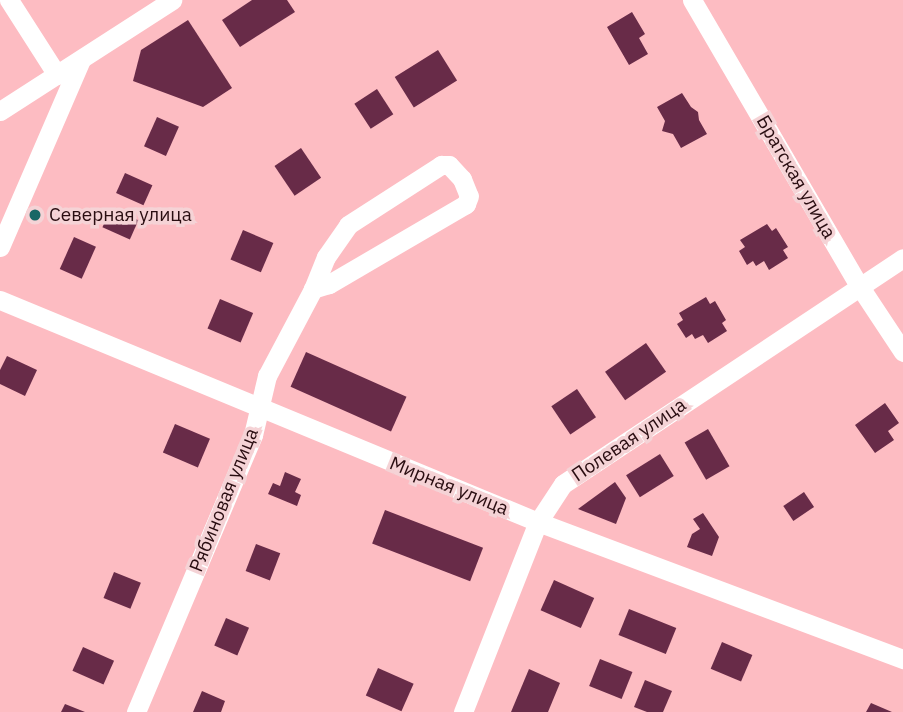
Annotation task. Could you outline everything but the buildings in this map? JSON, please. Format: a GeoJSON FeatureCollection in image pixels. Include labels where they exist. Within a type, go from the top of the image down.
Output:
{"type":"FeatureCollection","features":[{"type":"Feature","properties":{"kind":"street"},"geometry":{"type":"LineString","coordinates":[[9,0],[57,75]]}},
{"type":"Feature","properties":{"kind":"street"},"geometry":{"type":"LineString","coordinates":[[0,111],[172,0]]}},
{"type":"Feature","properties":{"kind":"street","name":"Братская улица"},"geometry":{"type":"LineString","coordinates":[[692,0],[860,287],[903,352]]}},
{"type":"Feature","properties":{"kind":"street"},"geometry":{"type":"LineString","coordinates":[[0,247],[81,60]]}},
{"type":"Feature","properties":{"kind":"street","name":"Рябиновая улица"},"geometry":{"type":"LineString","coordinates":[[136,712],[253,435],[267,376],[313,289],[326,257],[348,225],[441,165],[449,165],[462,179],[469,196],[466,204],[329,284],[313,289]]}},
{"type":"Feature","properties":{"kind":"street","name":"Полевая улица"},"geometry":{"type":"LineString","coordinates":[[463,712],[538,522],[563,484],[903,258]]}},
{"type":"Feature","properties":{"kind":"street","name":"Мирная улица"},"geometry":{"type":"LineString","coordinates":[[0,300],[538,522],[903,659]]}},
{"type":"Feature","properties":{"kind":"place","name":"Северная улица"},"geometry":{"type":"Point","coordinates":[35,215]}}]}
